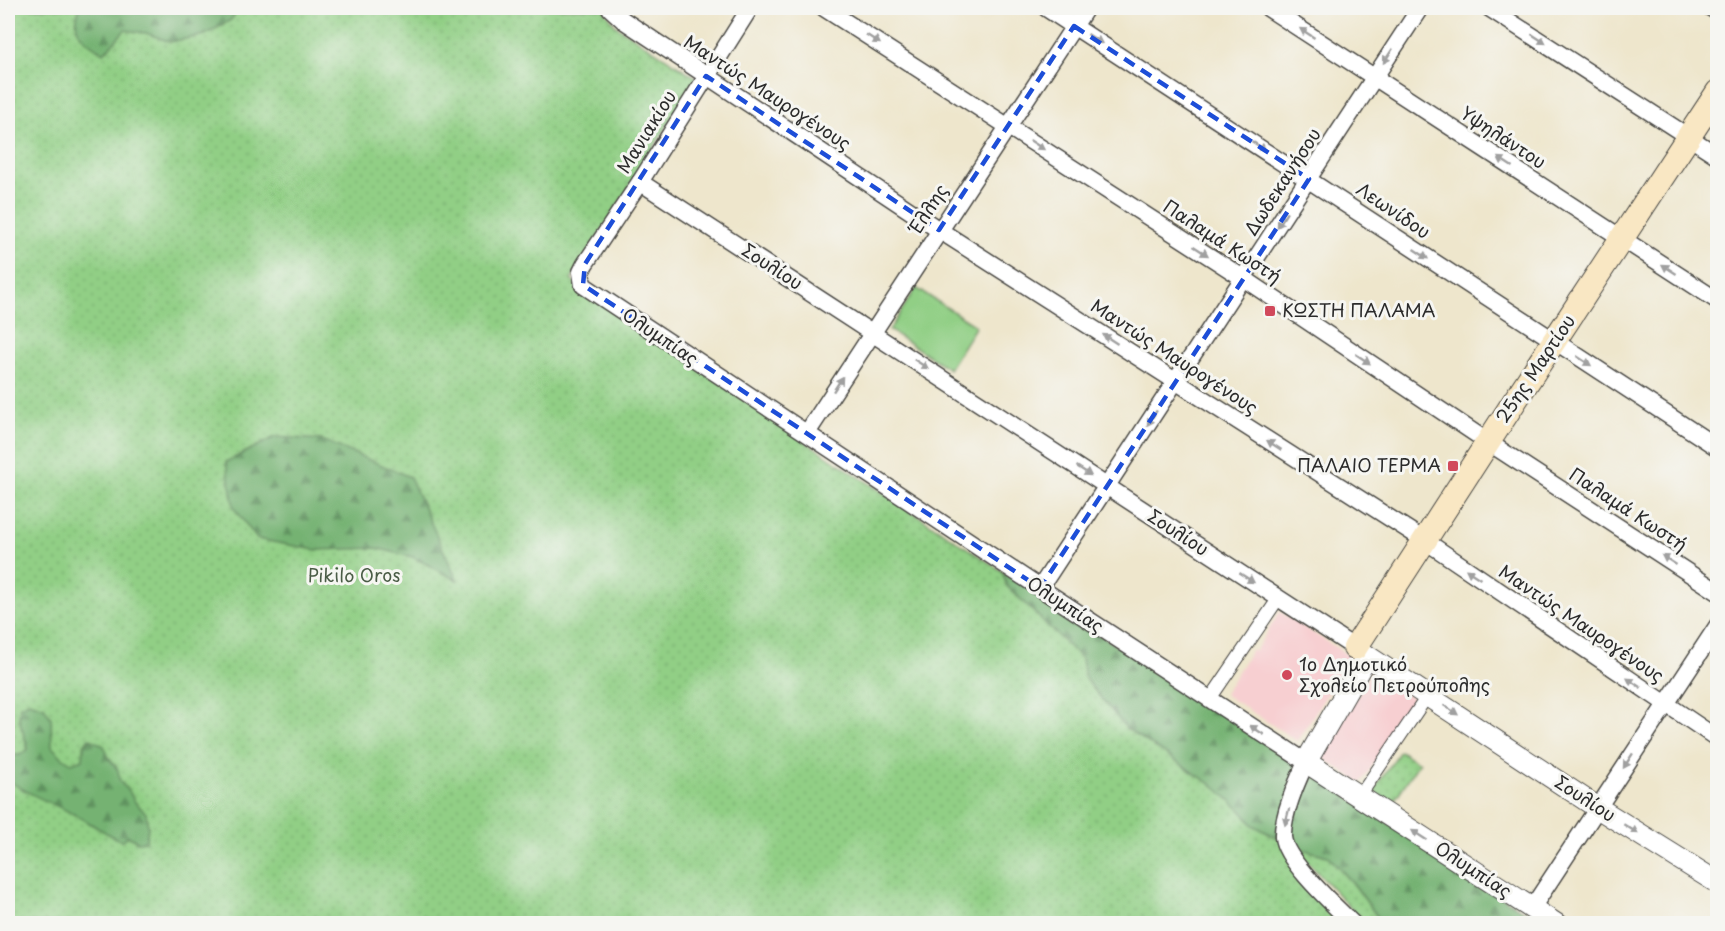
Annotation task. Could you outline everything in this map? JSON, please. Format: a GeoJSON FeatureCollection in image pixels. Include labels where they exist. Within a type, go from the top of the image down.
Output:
{"type":"FeatureCollection","features":[{"type":"Feature","properties":{"kind":"main road","name":"25ης Μαρτίου"},"geometry":{"type":"LineString","coordinates":[[1361,652],[1424,540],[1718,92]]}},
{"type":"Feature","properties":{"kind":"street","name":"Μαντώς Μαυρογένους"},"geometry":{"type":"LineString","coordinates":[[610,8],[623,20],[939,230],[1424,540],[1718,740]]}},
{"type":"Feature","properties":{"kind":"street","name":"Μανιακίου"},"geometry":{"type":"LineString","coordinates":[[581,279],[580,272],[750,8]]}},
{"type":"Feature","properties":{"kind":"street","name":"Παλαμά Κωστή"},"geometry":{"type":"LineString","coordinates":[[824,8],[1244,278],[1488,442],[1718,592]]}},
{"type":"Feature","properties":{"kind":"street","name":"Λεωνίδου"},"geometry":{"type":"LineString","coordinates":[[1046,8],[1718,448]]}},
{"type":"Feature","properties":{"kind":"street","name":"Έλλης"},"geometry":{"type":"LineString","coordinates":[[807,433],[1086,8]]}},
{"type":"Feature","properties":{"kind":"street","name":"Υψηλάντου"},"geometry":{"type":"LineString","coordinates":[[1268,8],[1718,301]]}},
{"type":"Feature","properties":{"kind":"street","name":"Δωδεκανήσου"},"geometry":{"type":"LineString","coordinates":[[1040,588],[1420,8]]}},
{"type":"Feature","properties":{"kind":"street"},"geometry":{"type":"LineString","coordinates":[[1490,8],[1718,156]]}},
{"type":"Feature","properties":{"kind":"street"},"geometry":{"type":"LineString","coordinates":[[1711,8],[1718,12]]}},
{"type":"Feature","properties":{"kind":"street","name":"Σουλίου"},"geometry":{"type":"LineString","coordinates":[[640,182],[1598,808],[1718,883]]}},
{"type":"Feature","properties":{"kind":"street","name":"Ολυμπίας"},"geometry":{"type":"LineString","coordinates":[[581,279],[583,285],[588,289],[1040,588],[1556,924]]}},
{"type":"Feature","properties":{"kind":"street"},"geometry":{"type":"LineString","coordinates":[[1210,699],[1278,599]]}},
{"type":"Feature","properties":{"kind":"street"},"geometry":{"type":"LineString","coordinates":[[1532,908],[1718,625]]}},
{"type":"Feature","properties":{"kind":"street"},"geometry":{"type":"LineString","coordinates":[[1353,924],[1292,860],[1283,836],[1286,814],[1306,762],[1361,652]]}},
{"type":"Feature","properties":{"kind":"street"},"geometry":{"type":"LineString","coordinates":[[1359,796],[1428,695]]}},
{"type":"Feature","properties":{"kind":"highlighted area"},"geometry":{"type":"Polygon","coordinates":[[[1074,26],[1309,179],[1040,588],[583,285],[585,264],[706,76],[939,230],[1074,26]]]}},
{"type":"Feature","properties":{"kind":"shaded area","name":"1ο Δημοτικό Σχολείο Πετρούπολης"},"geometry":{"type":"Polygon","coordinates":[[[1280,612],[1351,657],[1297,741],[1224,694],[1252,649],[1255,651],[1280,612]]]}},
{"type":"Feature","properties":{"kind":"shaded area"},"geometry":{"type":"Polygon","coordinates":[[[1371,672],[1416,700],[1361,783],[1321,757],[1371,672]]]}},
{"type":"Feature","properties":{"kind":"green space","name":"Pikilo Oros"},"geometry":{"type":"Polygon","coordinates":[[[8,8],[603,8],[616,26],[697,78],[571,280],[800,438],[1002,571],[1007,586],[1242,811],[1253,825],[1280,839],[1343,923],[8,923],[8,8]]]}},
{"type":"Feature","properties":{"kind":"green space"},"geometry":{"type":"Polygon","coordinates":[[[80,8],[239,8],[231,20],[205,35],[170,42],[146,33],[125,30],[104,53],[85,40],[78,30],[76,24],[80,8]]]}},
{"type":"Feature","properties":{"kind":"green space"},"geometry":{"type":"Polygon","coordinates":[[[916,288],[976,326],[949,369],[889,330],[916,288]]]}},
{"type":"Feature","properties":{"kind":"green space"},"geometry":{"type":"Polygon","coordinates":[[[275,437],[322,440],[410,477],[457,580],[413,557],[376,548],[316,550],[257,539],[234,508],[226,462],[275,437]]]}},
{"type":"Feature","properties":{"kind":"green space"},"geometry":{"type":"Polygon","coordinates":[[[1002,571],[1542,923],[1382,923],[1353,883],[1328,856],[1302,849],[1253,825],[1242,811],[1214,786],[1127,729],[1085,679],[1082,659],[1007,586],[1002,571]]]}},
{"type":"Feature","properties":{"kind":"green space"},"geometry":{"type":"Polygon","coordinates":[[[29,702],[44,707],[51,718],[52,747],[71,763],[83,759],[84,745],[89,738],[104,746],[118,770],[120,782],[146,813],[148,827],[146,841],[138,842],[128,836],[122,841],[8,780],[8,757],[20,755],[28,749],[19,719],[20,706],[29,702]]]}},
{"type":"Feature","properties":{"kind":"green space"},"geometry":{"type":"Polygon","coordinates":[[[1400,751],[1419,763],[1392,804],[1373,791],[1400,751]]]}},
{"type":"Feature","properties":{"kind":"green space"},"geometry":{"type":"Polygon","coordinates":[[[1296,847],[1328,856],[1353,883],[1382,923],[1364,923],[1296,847]]]}},
{"type":"Feature","properties":{"kind":"place","name":"ΚΩΣΤΗ ΠΑΛΑΜΑ"},"geometry":{"type":"Point","coordinates":[1270,311]}},
{"type":"Feature","properties":{"kind":"place","name":"ΠΑΛΑΙΟ ΤΕΡΜΑ"},"geometry":{"type":"Point","coordinates":[1453,466]}},
{"type":"Feature","properties":{"kind":"place","name":"1ο Δημοτικό Σχολείο Πετρούπολης"},"geometry":{"type":"Point","coordinates":[1287,675]}}]}
